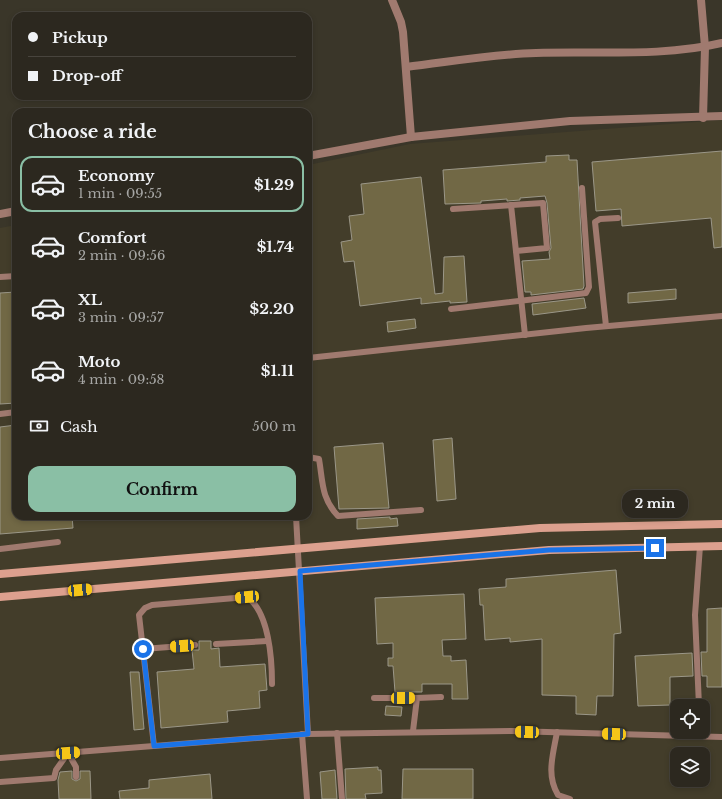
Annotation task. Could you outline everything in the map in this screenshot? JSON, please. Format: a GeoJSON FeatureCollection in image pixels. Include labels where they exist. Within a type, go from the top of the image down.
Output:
{"type":"FeatureCollection","features":[{"type":"Feature","properties":{"kind":"street"},"geometry":{"type":"LineString","coordinates":[[392,0],[401,22],[411,137]]}},
{"type":"Feature","properties":{"kind":"street"},"geometry":{"type":"LineString","coordinates":[[701,0],[705,47],[703,118]]}},
{"type":"Feature","properties":{"kind":"street"},"geometry":{"type":"LineString","coordinates":[[406,67],[534,53],[668,50],[705,47],[722,43]]}},
{"type":"Feature","properties":{"kind":"street"},"geometry":{"type":"LineString","coordinates":[[312,155],[411,137],[570,121],[703,118],[722,116]]}},
{"type":"Feature","properties":{"kind":"street"},"geometry":{"type":"LineString","coordinates":[[0,214],[12,212]]}},
{"type":"Feature","properties":{"kind":"street"},"geometry":{"type":"LineString","coordinates":[[0,574],[298,550],[540,528],[722,524]]}},
{"type":"Feature","properties":{"kind":"street"},"geometry":{"type":"LineString","coordinates":[[0,597],[549,550],[722,546]]}},
{"type":"Feature","properties":{"kind":"lane"},"geometry":{"type":"LineString","coordinates":[[451,309],[521,299],[584,294],[589,290],[582,188]]}},
{"type":"Feature","properties":{"kind":"lane"},"geometry":{"type":"LineString","coordinates":[[453,210],[543,203],[547,248],[516,251]]}},
{"type":"Feature","properties":{"kind":"lane"},"geometry":{"type":"LineString","coordinates":[[511,205],[525,335]]}},
{"type":"Feature","properties":{"kind":"lane"},"geometry":{"type":"LineString","coordinates":[[606,326],[595,222],[600,219],[618,218]]}},
{"type":"Feature","properties":{"kind":"lane"},"geometry":{"type":"LineString","coordinates":[[0,277],[12,276]]}},
{"type":"Feature","properties":{"kind":"lane"},"geometry":{"type":"LineString","coordinates":[[312,358],[606,326],[722,316]]}},
{"type":"Feature","properties":{"kind":"lane"},"geometry":{"type":"LineString","coordinates":[[0,414],[12,412]]}},
{"type":"Feature","properties":{"kind":"lane"},"geometry":{"type":"LineString","coordinates":[[312,458],[319,459],[325,498],[328,506],[338,516],[421,510]]}},
{"type":"Feature","properties":{"kind":"lane"},"geometry":{"type":"LineString","coordinates":[[296,520],[300,571],[307,799]]}},
{"type":"Feature","properties":{"kind":"lane"},"geometry":{"type":"LineString","coordinates":[[0,549],[58,542]]}},
{"type":"Feature","properties":{"kind":"lane"},"geometry":{"type":"LineString","coordinates":[[699,699],[695,615],[700,546]]}},
{"type":"Feature","properties":{"kind":"lane"},"geometry":{"type":"LineString","coordinates":[[154,746],[139,615],[145,608],[152,605],[247,597],[254,602],[261,615],[267,641],[272,684]]}},
{"type":"Feature","properties":{"kind":"lane"},"geometry":{"type":"LineString","coordinates":[[216,644],[267,641]]}},
{"type":"Feature","properties":{"kind":"lane"},"geometry":{"type":"LineString","coordinates":[[143,649],[195,646]]}},
{"type":"Feature","properties":{"kind":"lane"},"geometry":{"type":"LineString","coordinates":[[374,698],[441,697]]}},
{"type":"Feature","properties":{"kind":"lane"},"geometry":{"type":"LineString","coordinates":[[413,731],[417,698]]}},
{"type":"Feature","properties":{"kind":"lane"},"geometry":{"type":"LineString","coordinates":[[0,758],[305,734],[413,731],[670,734]]}},
{"type":"Feature","properties":{"kind":"lane"},"geometry":{"type":"LineString","coordinates":[[557,732],[551,766],[551,778],[558,795],[570,799]]}},
{"type":"Feature","properties":{"kind":"lane"},"geometry":{"type":"LineString","coordinates":[[337,733],[342,799]]}},
{"type":"Feature","properties":{"kind":"lane"},"geometry":{"type":"LineString","coordinates":[[710,735],[722,736]]}},
{"type":"Feature","properties":{"kind":"lane"},"geometry":{"type":"LineString","coordinates":[[68,753],[76,767],[76,777]]}},
{"type":"Feature","properties":{"kind":"lane"},"geometry":{"type":"LineString","coordinates":[[0,782],[54,778],[56,770],[68,753]]}},
{"type":"Feature","properties":{"kind":"shaded area"},"geometry":{"type":"Polygon","coordinates":[[[722,120],[722,799],[0,799],[0,228],[12,226],[12,520],[312,520],[312,164],[410,144],[722,120]]]}},
{"type":"Feature","properties":{"kind":"building"},"geometry":{"type":"Polygon","coordinates":[[[722,151],[722,247],[714,248],[711,218],[622,226],[621,209],[596,211],[592,162],[722,151]]]}},
{"type":"Feature","properties":{"kind":"building"},"geometry":{"type":"Polygon","coordinates":[[[569,155],[569,160],[577,160],[584,286],[583,289],[531,295],[531,292],[525,292],[522,261],[550,259],[549,252],[551,248],[545,196],[520,198],[520,200],[507,201],[507,199],[481,201],[481,203],[445,204],[443,170],[546,162],[546,156],[569,155]]]}},
{"type":"Feature","properties":{"kind":"building"},"geometry":{"type":"Polygon","coordinates":[[[421,177],[435,294],[443,293],[444,257],[464,256],[467,302],[450,303],[450,301],[421,304],[421,298],[360,306],[354,261],[344,262],[341,242],[352,240],[349,216],[364,214],[361,184],[421,177]]]}},
{"type":"Feature","properties":{"kind":"building"},"geometry":{"type":"Polygon","coordinates":[[[676,289],[676,299],[628,303],[628,293],[676,289]]]}},
{"type":"Feature","properties":{"kind":"building"},"geometry":{"type":"Polygon","coordinates":[[[12,292],[12,403],[0,404],[0,293],[12,292]]]}},
{"type":"Feature","properties":{"kind":"building"},"geometry":{"type":"Polygon","coordinates":[[[584,298],[586,308],[533,315],[532,304],[584,298]]]}},
{"type":"Feature","properties":{"kind":"building"},"geometry":{"type":"Polygon","coordinates":[[[415,319],[416,328],[388,332],[387,322],[415,319]]]}},
{"type":"Feature","properties":{"kind":"building"},"geometry":{"type":"Polygon","coordinates":[[[12,426],[12,520],[72,520],[73,528],[0,534],[0,427],[12,426]]]}},
{"type":"Feature","properties":{"kind":"building"},"geometry":{"type":"Polygon","coordinates":[[[452,438],[456,499],[437,501],[433,440],[452,438]]]}},
{"type":"Feature","properties":{"kind":"building"},"geometry":{"type":"Polygon","coordinates":[[[383,443],[389,508],[339,509],[334,447],[383,443]]]}},
{"type":"Feature","properties":{"kind":"building"},"geometry":{"type":"Polygon","coordinates":[[[390,517],[390,519],[397,518],[398,526],[357,529],[357,519],[390,517]]]}},
{"type":"Feature","properties":{"kind":"building"},"geometry":{"type":"Polygon","coordinates":[[[616,570],[621,633],[614,634],[613,696],[597,696],[596,715],[576,714],[576,696],[542,695],[542,639],[510,642],[510,638],[485,640],[483,605],[480,605],[479,589],[506,587],[506,579],[616,570]]]}},
{"type":"Feature","properties":{"kind":"building"},"geometry":{"type":"Polygon","coordinates":[[[464,594],[466,639],[442,640],[443,656],[451,656],[451,661],[466,660],[468,699],[452,699],[452,684],[422,684],[422,692],[395,692],[393,666],[388,666],[388,658],[393,658],[393,643],[377,644],[375,598],[464,594]]]}},
{"type":"Feature","properties":{"kind":"building"},"geometry":{"type":"Polygon","coordinates":[[[722,608],[722,687],[707,687],[707,676],[702,676],[701,652],[707,652],[707,609],[722,608]]]}},
{"type":"Feature","properties":{"kind":"building"},"geometry":{"type":"Polygon","coordinates":[[[199,641],[211,641],[211,649],[219,648],[220,667],[265,664],[267,690],[259,691],[260,708],[227,711],[228,722],[161,728],[157,672],[194,669],[192,650],[199,650],[199,641]]]}},
{"type":"Feature","properties":{"kind":"building"},"geometry":{"type":"Polygon","coordinates":[[[692,653],[693,676],[670,677],[670,705],[638,706],[635,656],[692,653]]]}},
{"type":"Feature","properties":{"kind":"building"},"geometry":{"type":"Polygon","coordinates":[[[130,672],[139,672],[144,729],[134,730],[130,672]]]}},
{"type":"Feature","properties":{"kind":"building"},"geometry":{"type":"Polygon","coordinates":[[[386,706],[402,707],[401,716],[385,715],[386,706]]]}},
{"type":"Feature","properties":{"kind":"building"},"geometry":{"type":"Polygon","coordinates":[[[378,767],[378,770],[381,770],[382,793],[365,794],[366,799],[346,799],[345,769],[378,767]]]}},
{"type":"Feature","properties":{"kind":"building"},"geometry":{"type":"Polygon","coordinates":[[[403,769],[473,769],[473,799],[402,799],[403,769]]]}},
{"type":"Feature","properties":{"kind":"building"},"geometry":{"type":"Polygon","coordinates":[[[335,770],[337,799],[322,799],[320,772],[335,770]]]}},
{"type":"Feature","properties":{"kind":"building"},"geometry":{"type":"Polygon","coordinates":[[[72,771],[72,779],[76,781],[80,779],[80,771],[90,771],[91,799],[59,799],[58,780],[60,772],[72,771]]]}},
{"type":"Feature","properties":{"kind":"building"},"geometry":{"type":"Polygon","coordinates":[[[210,774],[212,799],[120,799],[119,791],[149,788],[149,780],[210,774]]]}},
{"type":"Feature","properties":{"kind":"route"},"geometry":{"type":"LineString","coordinates":[[143,649],[154,746],[308,734],[300,571],[549,550],[655,548]]}}]}
